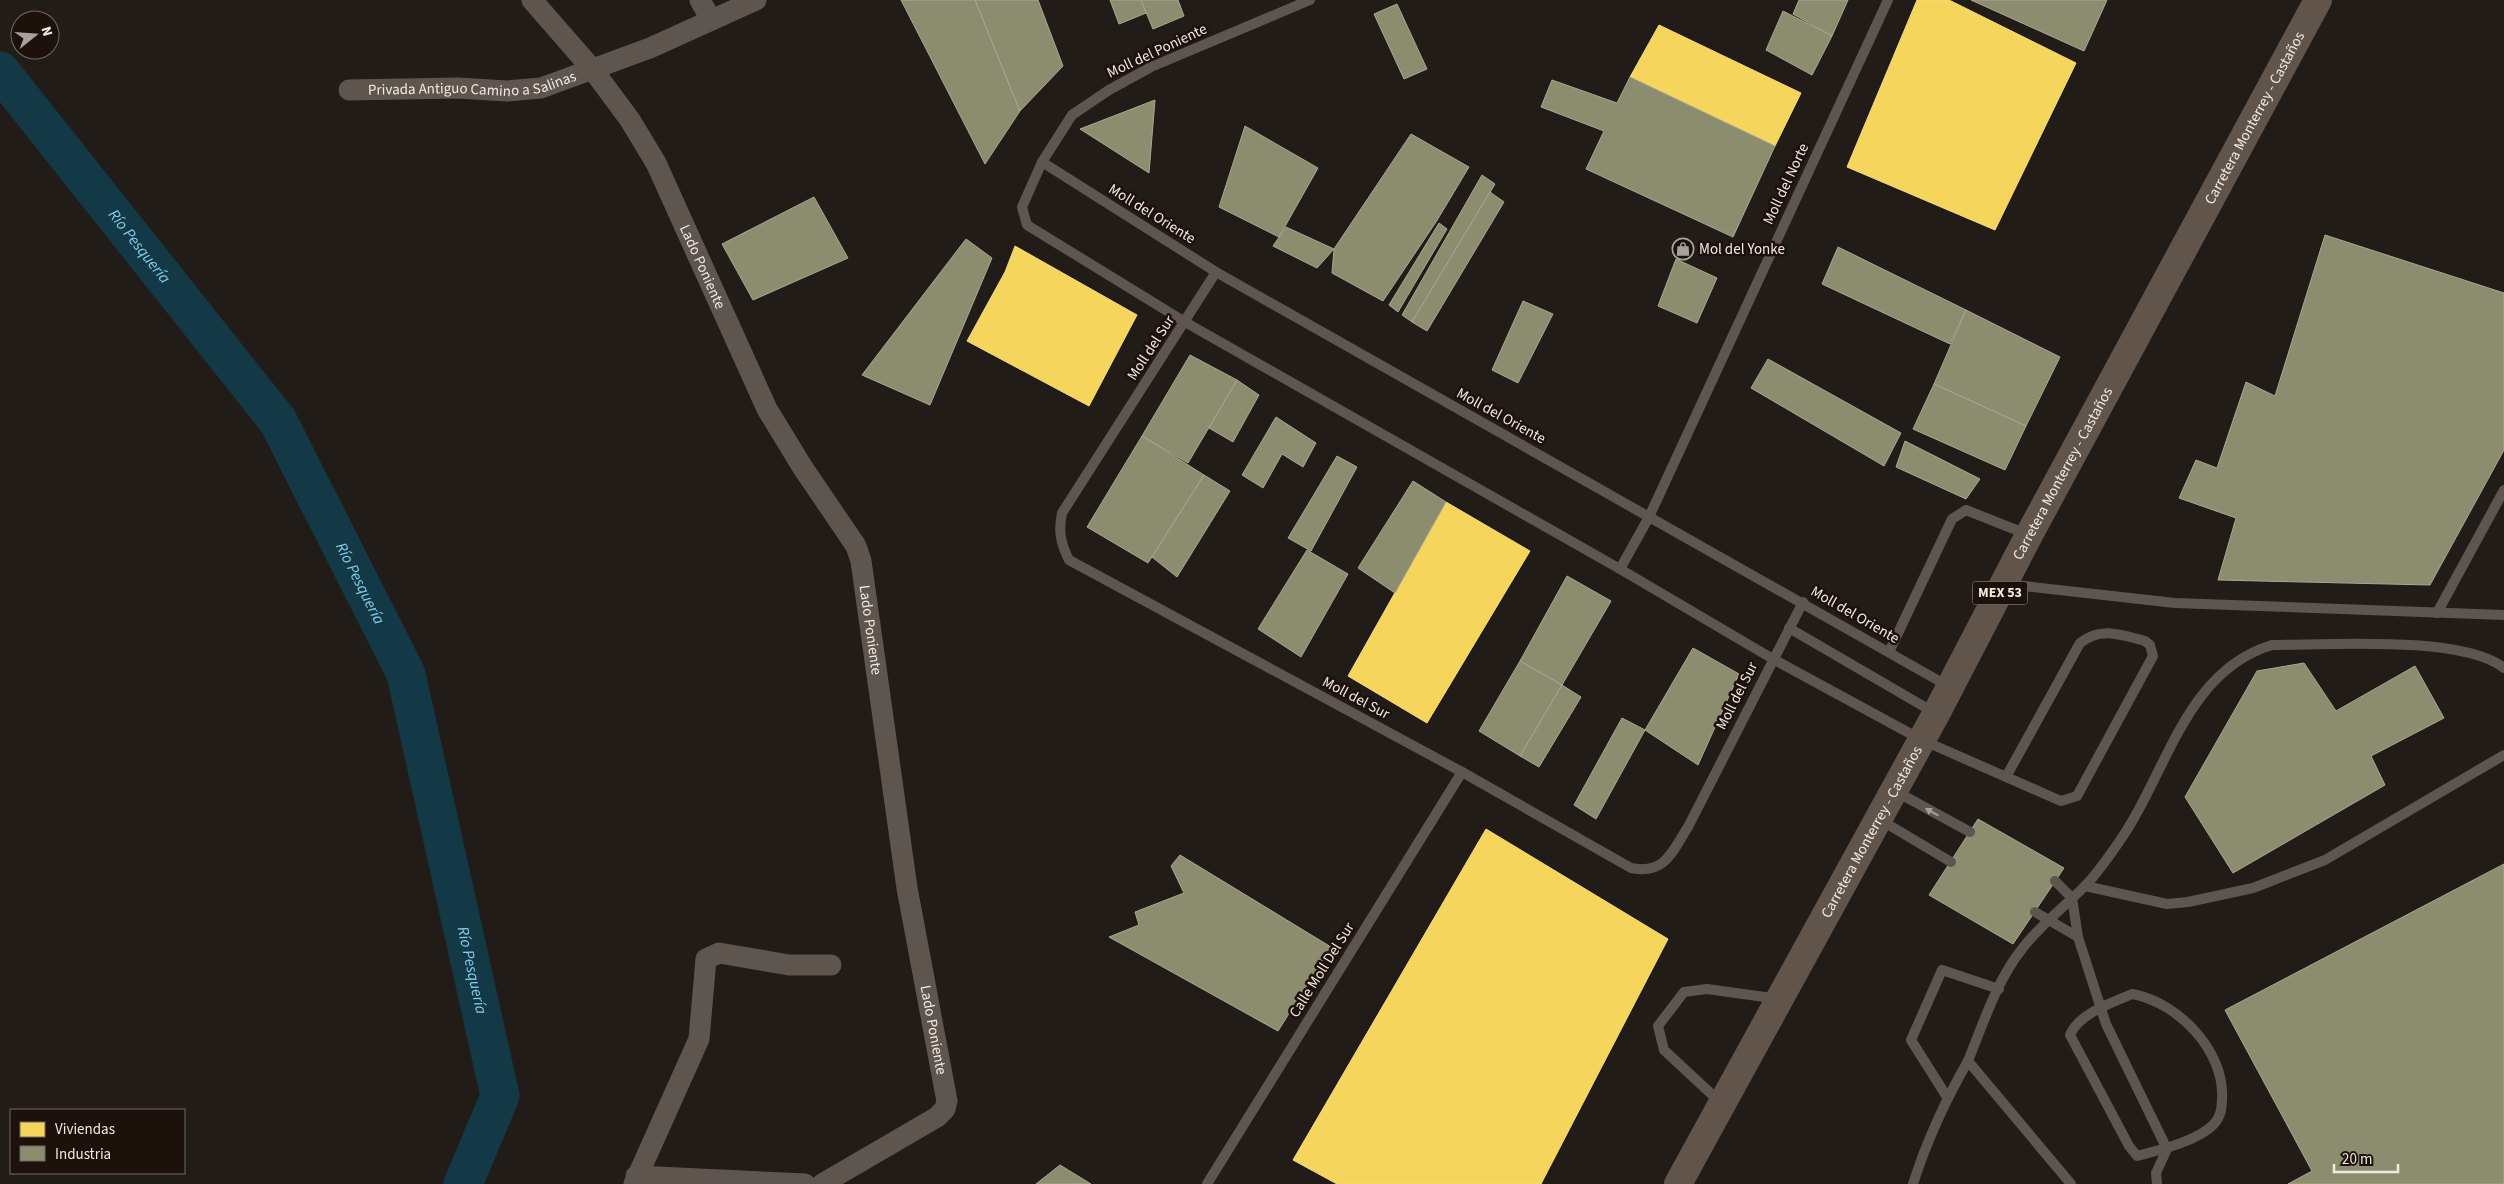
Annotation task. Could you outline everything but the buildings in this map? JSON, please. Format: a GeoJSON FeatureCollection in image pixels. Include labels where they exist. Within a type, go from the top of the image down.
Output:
{"type":"FeatureCollection","features":[{"type":"Feature","properties":{"kind":"main road","name":"Carretera Monterrey - Castaños"},"geometry":{"type":"LineString","coordinates":[[1678,1184],[1878,818],[1895,791],[2029,535],[2318,0]]}},
{"type":"Feature","properties":{"kind":"street"},"geometry":{"type":"LineString","coordinates":[[532,0],[593,70]]}},
{"type":"Feature","properties":{"kind":"street"},"geometry":{"type":"LineString","coordinates":[[700,0],[711,20]]}},
{"type":"Feature","properties":{"kind":"street","name":"Privada Antiguo Camino a Salinas"},"geometry":{"type":"LineString","coordinates":[[349,90],[458,88],[507,91],[541,88],[650,48],[756,0]]}},
{"type":"Feature","properties":{"kind":"street","name":"Lado Poniente"},"geometry":{"type":"LineString","coordinates":[[593,70],[630,120],[656,163],[767,409],[802,468],[856,546],[861,561],[907,888],[947,1101],[945,1109],[937,1117],[822,1184]]}},
{"type":"Feature","properties":{"kind":"street"},"geometry":{"type":"LineString","coordinates":[[805,1184],[635,1180],[699,1039],[706,959],[719,953],[789,964],[831,965]]}},
{"type":"Feature","properties":{"kind":"lane","name":"Moll del Poniente"},"geometry":{"type":"LineString","coordinates":[[1310,0],[1151,67],[1109,90],[1072,115],[1042,162],[1022,207],[1027,225],[1185,322],[1773,658],[1922,740],[2006,777],[2062,801],[2077,796],[2153,656],[2150,645],[2145,641],[2107,632],[2088,636],[2080,643],[2006,777]]}},
{"type":"Feature","properties":{"kind":"lane","name":"Moll del Norte"},"geometry":{"type":"LineString","coordinates":[[1620,569],[1649,517],[1888,0]]}},
{"type":"Feature","properties":{"kind":"lane","name":"Moll del Oriente"},"geometry":{"type":"LineString","coordinates":[[1042,162],[1216,272],[1951,687]]}},
{"type":"Feature","properties":{"kind":"lane","name":"Moll del Sur"},"geometry":{"type":"LineString","coordinates":[[1216,272],[1062,513],[1058,528],[1062,545],[1069,560],[1462,772],[1631,868],[1643,871],[1655,869],[1665,861],[1688,827],[1803,602]]}},
{"type":"Feature","properties":{"kind":"lane"},"geometry":{"type":"LineString","coordinates":[[2437,612],[2504,490]]}},
{"type":"Feature","properties":{"kind":"lane"},"geometry":{"type":"LineString","coordinates":[[1889,652],[1952,519],[1966,510],[2029,535]]}},
{"type":"Feature","properties":{"kind":"lane"},"geometry":{"type":"LineString","coordinates":[[2005,584],[2175,603],[2504,615]]}},
{"type":"Feature","properties":{"kind":"lane"},"geometry":{"type":"LineString","coordinates":[[1789,628],[1936,714]]}},
{"type":"Feature","properties":{"kind":"lane"},"geometry":{"type":"LineString","coordinates":[[1913,1184],[1926,1143],[1947,1097],[1968,1061],[1999,989],[2021,950],[2047,920],[2085,886],[2125,833],[2187,717],[2214,680],[2236,660],[2253,650],[2272,645],[2417,645],[2469,652],[2494,660],[2504,668]]}},
{"type":"Feature","properties":{"kind":"lane"},"geometry":{"type":"LineString","coordinates":[[2085,886],[2166,904],[2188,902],[2253,888],[2325,860],[2504,755]]}},
{"type":"Feature","properties":{"kind":"lane","name":"Calle Moll Del Sur"},"geometry":{"type":"LineString","coordinates":[[1208,1184],[1462,772]]}},
{"type":"Feature","properties":{"kind":"lane"},"geometry":{"type":"LineString","coordinates":[[1895,791],[1970,832]]}},
{"type":"Feature","properties":{"kind":"lane"},"geometry":{"type":"LineString","coordinates":[[1878,818],[1951,862]]}},
{"type":"Feature","properties":{"kind":"lane"},"geometry":{"type":"LineString","coordinates":[[2055,881],[2072,898],[2078,936],[2114,1045],[2153,1117],[2167,1149],[2156,1172],[2157,1184]]}},
{"type":"Feature","properties":{"kind":"lane"},"geometry":{"type":"LineString","coordinates":[[2035,912],[2078,936]]}},
{"type":"Feature","properties":{"kind":"lane"},"geometry":{"type":"LineString","coordinates":[[1947,1097],[1911,1040],[1942,970],[1999,989]]}},
{"type":"Feature","properties":{"kind":"lane"},"geometry":{"type":"LineString","coordinates":[[1722,1104],[1664,1050],[1658,1026],[1684,992],[1707,989],[1780,999]]}},
{"type":"Feature","properties":{"kind":"lane"},"geometry":{"type":"LineString","coordinates":[[2132,994],[2142,996],[2164,1007],[2193,1028],[2208,1048],[2220,1074],[2223,1086],[2221,1112],[2214,1124],[2204,1132],[2167,1149],[2137,1156],[2129,1146],[2070,1034],[2073,1026],[2102,1007],[2132,994]]}},
{"type":"Feature","properties":{"kind":"lane"},"geometry":{"type":"LineString","coordinates":[[1968,1061],[2071,1184]]}},
{"type":"Feature","properties":{"kind":"waterway","name":"Río Pesquería"},"geometry":{"type":"LineString","coordinates":[[0,71],[278,421],[406,674],[500,1096],[463,1184]]}},
{"type":"Feature","properties":{"kind":"place","name":"Mol del Yonke"},"geometry":{"type":"Point","coordinates":[1683,249]}}]}
